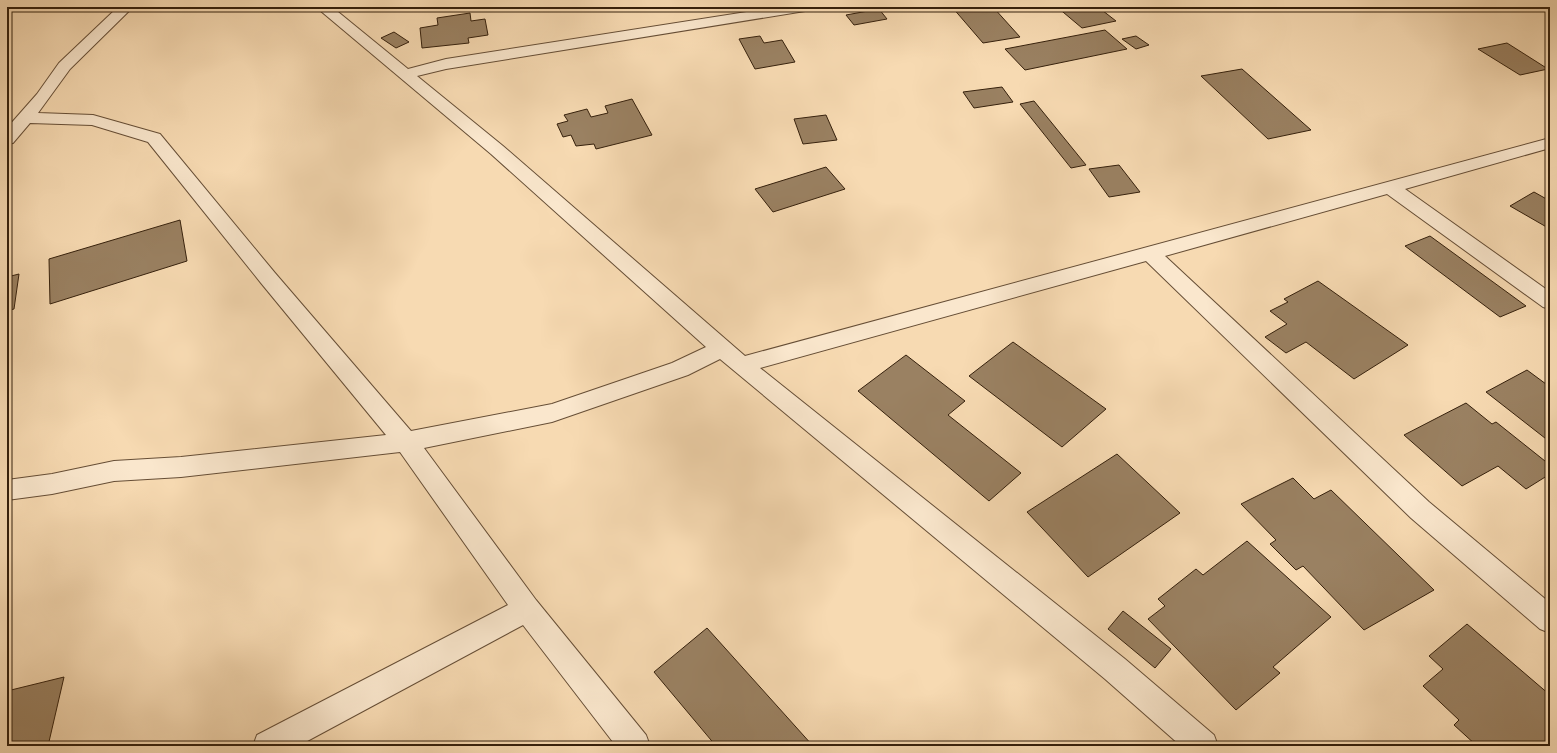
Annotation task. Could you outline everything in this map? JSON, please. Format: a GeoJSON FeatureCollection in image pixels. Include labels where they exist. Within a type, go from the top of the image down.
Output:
{"type":"FeatureCollection","features":[{"type":"Feature","properties":{"kind":"street"},"geometry":{"type":"LineString","coordinates":[[7,139],[43,97],[64,66],[126,7]]}},
{"type":"Feature","properties":{"kind":"street"},"geometry":{"type":"LineString","coordinates":[[323,7],[497,150],[741,364],[1115,669],[1203,746]]}},
{"type":"Feature","properties":{"kind":"street"},"geometry":{"type":"LineString","coordinates":[[406,74],[446,64],[805,7]]}},
{"type":"Feature","properties":{"kind":"street"},"geometry":{"type":"LineString","coordinates":[[25,118],[93,120],[154,138],[268,278],[406,442],[527,609],[635,746]]}},
{"type":"Feature","properties":{"kind":"street"},"geometry":{"type":"LineString","coordinates":[[741,364],[1390,187],[1546,148]]}},
{"type":"Feature","properties":{"kind":"street"},"geometry":{"type":"LineString","coordinates":[[1390,187],[1550,302]]}},
{"type":"Feature","properties":{"kind":"street"},"geometry":{"type":"LineString","coordinates":[[1150,253],[1420,510],[1550,620]]}},
{"type":"Feature","properties":{"kind":"street"},"geometry":{"type":"LineString","coordinates":[[7,490],[52,484],[114,471],[181,467],[406,442],[552,413],[680,369],[723,348]]}},
{"type":"Feature","properties":{"kind":"street"},"geometry":{"type":"LineString","coordinates":[[268,746],[527,609]]}},
{"type":"Feature","properties":{"kind":"building"},"geometry":{"type":"Polygon","coordinates":[[[952,7],[993,7],[1020,37],[983,43],[952,7]]]}},
{"type":"Feature","properties":{"kind":"building"},"geometry":{"type":"Polygon","coordinates":[[[1057,7],[1098,7],[1116,21],[1082,28],[1057,7]]]}},
{"type":"Feature","properties":{"kind":"building"},"geometry":{"type":"Polygon","coordinates":[[[879,9],[887,19],[854,25],[846,15],[879,9]]]}},
{"type":"Feature","properties":{"kind":"building"},"geometry":{"type":"Polygon","coordinates":[[[470,13],[471,21],[485,19],[488,35],[468,38],[469,43],[422,48],[420,28],[438,25],[437,18],[470,13]]]}},
{"type":"Feature","properties":{"kind":"building"},"geometry":{"type":"Polygon","coordinates":[[[1105,30],[1127,49],[1025,70],[1005,49],[1105,30]]]}},
{"type":"Feature","properties":{"kind":"building"},"geometry":{"type":"Polygon","coordinates":[[[394,32],[409,42],[396,48],[381,38],[394,32]]]}},
{"type":"Feature","properties":{"kind":"building"},"geometry":{"type":"Polygon","coordinates":[[[760,36],[764,43],[782,40],[795,62],[755,69],[739,39],[760,36]]]}},
{"type":"Feature","properties":{"kind":"building"},"geometry":{"type":"Polygon","coordinates":[[[1136,36],[1149,45],[1136,49],[1122,39],[1136,36]]]}},
{"type":"Feature","properties":{"kind":"building"},"geometry":{"type":"Polygon","coordinates":[[[1507,43],[1548,69],[1520,75],[1478,49],[1507,43]]]}},
{"type":"Feature","properties":{"kind":"building"},"geometry":{"type":"Polygon","coordinates":[[[1242,69],[1311,130],[1268,139],[1201,76],[1242,69]]]}},
{"type":"Feature","properties":{"kind":"building"},"geometry":{"type":"Polygon","coordinates":[[[1002,87],[1013,102],[974,108],[963,92],[1002,87]]]}},
{"type":"Feature","properties":{"kind":"building"},"geometry":{"type":"Polygon","coordinates":[[[632,99],[652,135],[596,149],[594,144],[576,146],[571,135],[563,137],[557,124],[568,121],[564,115],[587,109],[591,117],[608,113],[605,106],[632,99]]]}},
{"type":"Feature","properties":{"kind":"building"},"geometry":{"type":"Polygon","coordinates":[[[1034,101],[1086,165],[1071,168],[1020,104],[1034,101]]]}},
{"type":"Feature","properties":{"kind":"building"},"geometry":{"type":"Polygon","coordinates":[[[826,115],[837,140],[803,144],[794,119],[826,115]]]}},
{"type":"Feature","properties":{"kind":"building"},"geometry":{"type":"Polygon","coordinates":[[[1119,165],[1140,192],[1109,197],[1089,169],[1119,165]]]}},
{"type":"Feature","properties":{"kind":"building"},"geometry":{"type":"Polygon","coordinates":[[[826,167],[845,189],[773,212],[755,189],[826,167]]]}},
{"type":"Feature","properties":{"kind":"building"},"geometry":{"type":"Polygon","coordinates":[[[1534,192],[1550,201],[1550,229],[1510,206],[1534,192]]]}},
{"type":"Feature","properties":{"kind":"building"},"geometry":{"type":"Polygon","coordinates":[[[180,220],[187,261],[50,304],[49,259],[180,220]]]}},
{"type":"Feature","properties":{"kind":"building"},"geometry":{"type":"Polygon","coordinates":[[[1430,236],[1526,306],[1500,317],[1405,246],[1430,236]]]}},
{"type":"Feature","properties":{"kind":"building"},"geometry":{"type":"Polygon","coordinates":[[[19,274],[14,309],[7,311],[7,277],[19,274]]]}},
{"type":"Feature","properties":{"kind":"building"},"geometry":{"type":"Polygon","coordinates":[[[1318,281],[1408,345],[1354,379],[1306,342],[1286,353],[1265,337],[1287,324],[1270,311],[1288,302],[1284,299],[1318,281]]]}},
{"type":"Feature","properties":{"kind":"building"},"geometry":{"type":"Polygon","coordinates":[[[1013,342],[1106,409],[1062,447],[969,376],[1013,342]]]}},
{"type":"Feature","properties":{"kind":"building"},"geometry":{"type":"Polygon","coordinates":[[[906,355],[965,401],[948,415],[1021,473],[989,501],[858,391],[906,355]]]}},
{"type":"Feature","properties":{"kind":"building"},"geometry":{"type":"Polygon","coordinates":[[[1527,370],[1550,387],[1550,442],[1486,392],[1527,370]]]}},
{"type":"Feature","properties":{"kind":"building"},"geometry":{"type":"Polygon","coordinates":[[[1466,403],[1492,424],[1496,422],[1550,465],[1550,474],[1526,489],[1498,466],[1462,486],[1404,435],[1466,403]]]}},
{"type":"Feature","properties":{"kind":"building"},"geometry":{"type":"Polygon","coordinates":[[[1117,454],[1180,513],[1088,577],[1027,512],[1117,454]]]}},
{"type":"Feature","properties":{"kind":"building"},"geometry":{"type":"Polygon","coordinates":[[[1293,478],[1314,499],[1331,490],[1434,590],[1364,630],[1303,566],[1296,570],[1270,544],[1276,540],[1241,504],[1293,478]]]}},
{"type":"Feature","properties":{"kind":"building"},"geometry":{"type":"Polygon","coordinates":[[[1247,541],[1331,617],[1273,667],[1280,673],[1236,710],[1148,619],[1165,606],[1158,599],[1196,569],[1203,575],[1247,541]]]}},
{"type":"Feature","properties":{"kind":"building"},"geometry":{"type":"Polygon","coordinates":[[[1123,611],[1171,649],[1155,668],[1108,629],[1123,611]]]}},
{"type":"Feature","properties":{"kind":"building"},"geometry":{"type":"Polygon","coordinates":[[[1467,624],[1550,695],[1550,746],[1477,746],[1454,725],[1459,720],[1423,686],[1443,669],[1429,656],[1467,624]]]}},
{"type":"Feature","properties":{"kind":"building"},"geometry":{"type":"Polygon","coordinates":[[[707,628],[813,746],[716,746],[654,672],[707,628]]]}},
{"type":"Feature","properties":{"kind":"building"},"geometry":{"type":"Polygon","coordinates":[[[64,677],[48,746],[7,746],[7,691],[64,677]]]}}]}
